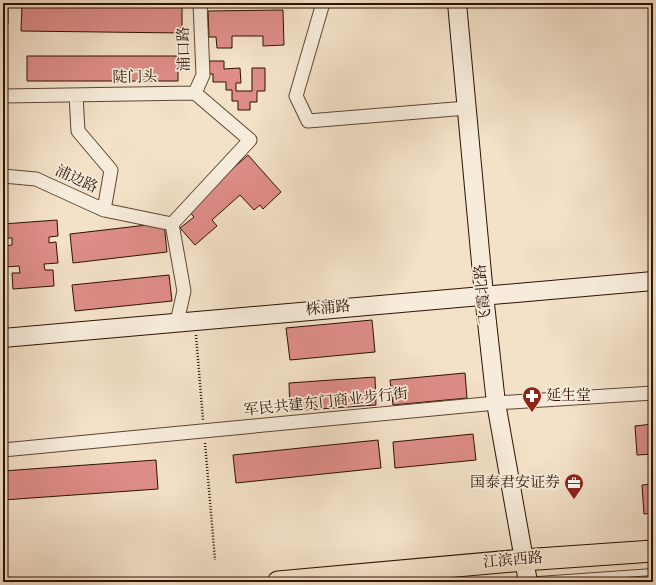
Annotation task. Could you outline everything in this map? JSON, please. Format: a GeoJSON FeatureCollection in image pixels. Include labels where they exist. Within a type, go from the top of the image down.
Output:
{"type":"FeatureCollection","features":[{"type":"Feature","properties":{"kind":"main road","name":"江滨西路"},"geometry":{"type":"LineString","coordinates":[[278,582],[523,573],[653,551]]}},
{"type":"Feature","properties":{"kind":"street","name":"浦口路"},"geometry":{"type":"LineString","coordinates":[[195,93],[203,75],[200,3]]}},
{"type":"Feature","properties":{"kind":"street"},"geometry":{"type":"LineString","coordinates":[[322,3],[296,96],[308,121],[467,108]]}},
{"type":"Feature","properties":{"kind":"street","name":"飞霞北路"},"geometry":{"type":"LineString","coordinates":[[457,3],[484,295],[496,402],[523,573]]}},
{"type":"Feature","properties":{"kind":"street","name":"陡门头"},"geometry":{"type":"LineString","coordinates":[[3,96],[195,93]]}},
{"type":"Feature","properties":{"kind":"street"},"geometry":{"type":"LineString","coordinates":[[172,224],[250,140],[195,93]]}},
{"type":"Feature","properties":{"kind":"street","name":"浦边路"},"geometry":{"type":"LineString","coordinates":[[3,176],[36,179],[104,210],[111,170],[78,131],[76,95]]}},
{"type":"Feature","properties":{"kind":"street"},"geometry":{"type":"LineString","coordinates":[[104,210],[172,224]]}},
{"type":"Feature","properties":{"kind":"street"},"geometry":{"type":"LineString","coordinates":[[172,224],[184,291],[177,322]]}},
{"type":"Feature","properties":{"kind":"street","name":"株浦路"},"geometry":{"type":"LineString","coordinates":[[3,338],[653,281]]}},
{"type":"Feature","properties":{"kind":"street","name":"军民共建东门商业步行街"},"geometry":{"type":"LineString","coordinates":[[3,450],[496,402],[653,393]]}},
{"type":"Feature","properties":{"kind":"lane"},"geometry":{"type":"LineString","coordinates":[[523,573],[653,572]]}},
{"type":"Feature","properties":{"kind":"building"},"geometry":{"type":"Polygon","coordinates":[[[3,5],[8,6],[8,24],[3,24],[3,5]]]}},
{"type":"Feature","properties":{"kind":"building"},"geometry":{"type":"Polygon","coordinates":[[[22,5],[182,6],[182,33],[21,31],[22,5]]]}},
{"type":"Feature","properties":{"kind":"building"},"geometry":{"type":"Polygon","coordinates":[[[283,10],[284,45],[263,46],[263,36],[232,36],[232,48],[217,48],[216,37],[209,37],[208,11],[283,10]]]}},
{"type":"Feature","properties":{"kind":"building"},"geometry":{"type":"Polygon","coordinates":[[[27,56],[178,56],[178,81],[27,81],[27,56]]]}},
{"type":"Feature","properties":{"kind":"building"},"geometry":{"type":"Polygon","coordinates":[[[207,61],[224,61],[224,69],[240,68],[241,83],[236,83],[236,91],[252,91],[252,68],[265,68],[265,91],[257,91],[257,102],[250,102],[250,110],[238,110],[238,101],[232,101],[232,90],[226,90],[226,82],[213,82],[213,74],[208,74],[207,61]]]}},
{"type":"Feature","properties":{"kind":"building"},"geometry":{"type":"Polygon","coordinates":[[[248,155],[281,192],[263,209],[260,205],[254,210],[240,195],[212,220],[217,226],[195,245],[180,228],[194,217],[187,209],[248,155]]]}},
{"type":"Feature","properties":{"kind":"building"},"geometry":{"type":"Polygon","coordinates":[[[57,220],[58,236],[49,237],[49,243],[56,242],[58,263],[44,264],[45,270],[53,270],[54,286],[13,289],[12,273],[20,273],[19,266],[5,267],[4,246],[12,245],[12,238],[3,238],[3,224],[57,220]]]}},
{"type":"Feature","properties":{"kind":"building"},"geometry":{"type":"Polygon","coordinates":[[[164,223],[167,252],[73,263],[70,234],[164,223]]]}},
{"type":"Feature","properties":{"kind":"building"},"geometry":{"type":"Polygon","coordinates":[[[169,275],[172,301],[75,311],[72,285],[169,275]]]}},
{"type":"Feature","properties":{"kind":"building"},"geometry":{"type":"Polygon","coordinates":[[[372,320],[375,352],[290,360],[286,328],[372,320]]]}},
{"type":"Feature","properties":{"kind":"building"},"geometry":{"type":"Polygon","coordinates":[[[465,373],[467,398],[393,405],[390,380],[465,373]]]}},
{"type":"Feature","properties":{"kind":"building"},"geometry":{"type":"Polygon","coordinates":[[[375,377],[376,405],[290,411],[289,383],[375,377]]]}},
{"type":"Feature","properties":{"kind":"building"},"geometry":{"type":"Polygon","coordinates":[[[653,424],[653,454],[637,455],[635,426],[653,424]]]}},
{"type":"Feature","properties":{"kind":"building"},"geometry":{"type":"Polygon","coordinates":[[[473,434],[476,460],[395,468],[393,442],[473,434]]]}},
{"type":"Feature","properties":{"kind":"building"},"geometry":{"type":"Polygon","coordinates":[[[378,440],[381,468],[236,483],[233,455],[378,440]]]}},
{"type":"Feature","properties":{"kind":"building"},"geometry":{"type":"Polygon","coordinates":[[[156,460],[158,489],[3,500],[3,471],[156,460]]]}},
{"type":"Feature","properties":{"kind":"building"},"geometry":{"type":"Polygon","coordinates":[[[653,484],[653,513],[644,514],[642,485],[653,484]]]}},
{"type":"Feature","properties":{"kind":"place","name":"延生堂"},"geometry":{"type":"Point","coordinates":[532,413]}},
{"type":"Feature","properties":{"kind":"place","name":"国泰君安证券"},"geometry":{"type":"Point","coordinates":[574,500]}}]}
